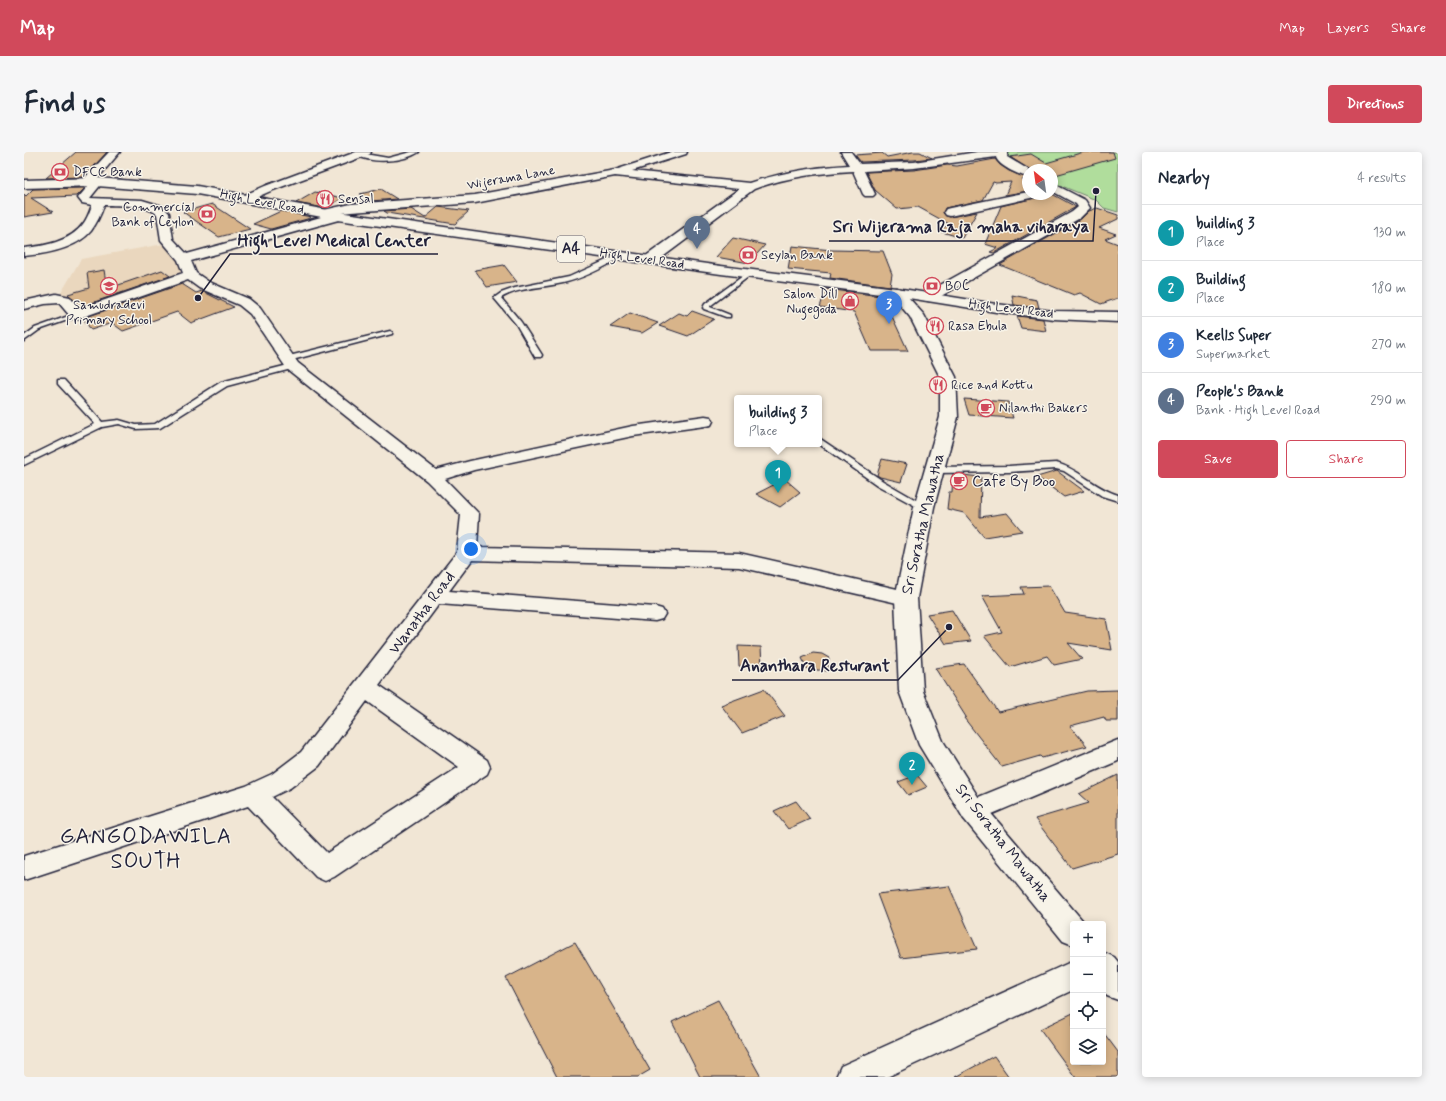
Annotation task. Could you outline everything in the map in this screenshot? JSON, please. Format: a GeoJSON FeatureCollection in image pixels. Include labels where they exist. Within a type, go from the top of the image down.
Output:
{"type":"FeatureCollection","features":[{"type":"Feature","properties":{"kind":"main road","name":"High Level Road"},"geometry":{"type":"LineString","coordinates":[[24,184],[92,182],[161,186],[197,190],[323,214],[749,274],[896,292],[923,306],[1118,318]]}},
{"type":"Feature","properties":{"kind":"main road","name":"Sri Soratha Mawatha"},"geometry":{"type":"LineString","coordinates":[[896,292],[923,306],[948,377],[950,417],[924,507],[906,598],[911,691],[932,745],[973,811],[1070,927]]}},
{"type":"Feature","properties":{"kind":"main road"},"geometry":{"type":"LineString","coordinates":[[1106,971],[1118,985]]}},
{"type":"Feature","properties":{"kind":"street"},"geometry":{"type":"LineString","coordinates":[[115,152],[98,172],[92,182],[84,198],[86,201],[142,204],[158,209],[163,213],[167,240],[187,267],[204,285],[244,302],[255,311],[290,363],[433,477],[470,514],[467,554],[739,560],[906,598]]}},
{"type":"Feature","properties":{"kind":"street"},"geometry":{"type":"LineString","coordinates":[[614,174],[649,161],[682,152]]}},
{"type":"Feature","properties":{"kind":"street"},"geometry":{"type":"LineString","coordinates":[[846,152],[857,168],[869,194]]}},
{"type":"Feature","properties":{"kind":"street"},"geometry":{"type":"LineString","coordinates":[[651,259],[750,187],[790,174],[816,170],[914,165],[985,154],[1002,153],[1002,158],[1007,163],[1022,171]]}},
{"type":"Feature","properties":{"kind":"street"},"geometry":{"type":"LineString","coordinates":[[244,199],[269,188],[363,154]]}},
{"type":"Feature","properties":{"kind":"street","name":"Wijerama Lane"},"geometry":{"type":"LineString","coordinates":[[323,214],[351,208],[475,200],[614,174],[750,187]]}},
{"type":"Feature","properties":{"kind":"street"},"geometry":{"type":"LineString","coordinates":[[923,306],[1076,215],[1084,208],[1081,202],[1058,190]]}},
{"type":"Feature","properties":{"kind":"street"},"geometry":{"type":"LineString","coordinates":[[950,212],[1022,197]]}},
{"type":"Feature","properties":{"kind":"street"},"geometry":{"type":"LineString","coordinates":[[24,252],[36,252],[67,242],[85,231],[100,201]]}},
{"type":"Feature","properties":{"kind":"street"},"geometry":{"type":"LineString","coordinates":[[24,305],[58,298],[65,300],[70,309],[77,315],[187,267],[338,216]]}},
{"type":"Feature","properties":{"kind":"street"},"geometry":{"type":"LineString","coordinates":[[433,477],[478,464],[633,430],[705,421]]}},
{"type":"Feature","properties":{"kind":"street","name":"Wanatha Road"},"geometry":{"type":"LineString","coordinates":[[24,868],[253,794],[281,781],[310,759],[467,554]]}},
{"type":"Feature","properties":{"kind":"street"},"geometry":{"type":"LineString","coordinates":[[435,597],[655,614]]}},
{"type":"Feature","properties":{"kind":"street"},"geometry":{"type":"LineString","coordinates":[[253,794],[325,869],[478,767],[365,687]]}},
{"type":"Feature","properties":{"kind":"street"},"geometry":{"type":"LineString","coordinates":[[973,811],[1118,750]]}},
{"type":"Feature","properties":{"kind":"street"},"geometry":{"type":"LineString","coordinates":[[852,1077],[1070,976]]}},
{"type":"Feature","properties":{"kind":"lane"},"geometry":{"type":"LineString","coordinates":[[363,154],[384,160],[395,159],[416,152]]}},
{"type":"Feature","properties":{"kind":"lane"},"geometry":{"type":"LineString","coordinates":[[538,355],[519,323],[497,298],[510,290],[553,283],[576,277],[592,271],[620,256]]}},
{"type":"Feature","properties":{"kind":"lane"},"geometry":{"type":"LineString","coordinates":[[728,316],[706,308],[707,305],[722,292],[749,274]]}},
{"type":"Feature","properties":{"kind":"lane"},"geometry":{"type":"LineString","coordinates":[[24,339],[37,329],[77,315]]}},
{"type":"Feature","properties":{"kind":"lane"},"geometry":{"type":"LineString","coordinates":[[24,462],[100,425],[119,422],[136,427],[157,426],[224,384],[390,333]]}},
{"type":"Feature","properties":{"kind":"lane"},"geometry":{"type":"LineString","coordinates":[[61,382],[100,425]]}},
{"type":"Feature","properties":{"kind":"lane"},"geometry":{"type":"LineString","coordinates":[[822,442],[880,483],[924,507]]}},
{"type":"Feature","properties":{"kind":"lane"},"geometry":{"type":"LineString","coordinates":[[934,470],[1009,469],[1056,466],[1067,469],[1105,494],[1118,498]]}},
{"type":"Feature","properties":{"kind":"shaded area","name":"Samudradevi Primary School"},"geometry":{"type":"Polygon","coordinates":[[[169,243],[189,273],[74,312],[58,298],[81,259],[169,243]]]}},
{"type":"Feature","properties":{"kind":"green space"},"geometry":{"type":"Polygon","coordinates":[[[1004,152],[1118,152],[1118,212],[1104,208],[1096,200],[1058,184],[1058,164],[1022,164],[1022,168],[1007,163],[1004,152]]]}},
{"type":"Feature","properties":{"kind":"building"},"geometry":{"type":"Polygon","coordinates":[[[76,152],[107,152],[84,177],[46,178],[76,152]]]}},
{"type":"Feature","properties":{"kind":"building"},"geometry":{"type":"Polygon","coordinates":[[[920,152],[932,158],[861,162],[855,155],[882,153],[887,157],[920,152]]]}},
{"type":"Feature","properties":{"kind":"building"},"geometry":{"type":"Polygon","coordinates":[[[1084,152],[1113,152],[1115,158],[1058,174],[1058,164],[1022,165],[1010,157],[1031,154],[1046,163],[1084,152]]]}},
{"type":"Feature","properties":{"kind":"building"},"geometry":{"type":"Polygon","coordinates":[[[995,159],[1000,165],[1009,171],[1022,176],[1022,192],[1005,195],[1011,182],[993,182],[983,200],[945,208],[943,213],[950,217],[977,212],[962,238],[939,231],[949,224],[918,207],[897,209],[875,190],[866,172],[914,170],[947,165],[957,166],[995,159]]]}},
{"type":"Feature","properties":{"kind":"building"},"geometry":{"type":"Polygon","coordinates":[[[85,188],[77,196],[31,198],[53,212],[24,217],[24,194],[26,196],[33,189],[85,188]]]}},
{"type":"Feature","properties":{"kind":"building"},"geometry":{"type":"Polygon","coordinates":[[[381,189],[397,199],[370,201],[360,194],[381,189]]]}},
{"type":"Feature","properties":{"kind":"building"},"geometry":{"type":"Polygon","coordinates":[[[315,192],[343,198],[325,208],[296,203],[315,192]]]}},
{"type":"Feature","properties":{"kind":"building"},"geometry":{"type":"Polygon","coordinates":[[[1058,197],[1076,207],[994,253],[990,252],[998,248],[985,244],[1001,206],[1026,200],[1058,200],[1058,197]]]}},
{"type":"Feature","properties":{"kind":"building"},"geometry":{"type":"Polygon","coordinates":[[[212,204],[250,229],[219,237],[183,212],[212,204]]]}},
{"type":"Feature","properties":{"kind":"building"},"geometry":{"type":"Polygon","coordinates":[[[438,207],[469,211],[455,224],[387,213],[384,211],[411,209],[425,218],[438,207]]]}},
{"type":"Feature","properties":{"kind":"building"},"geometry":{"type":"Polygon","coordinates":[[[1097,208],[1118,215],[1118,219],[1099,228],[1116,234],[1105,239],[1118,244],[1118,298],[1101,304],[1080,293],[1074,295],[1000,265],[1081,219],[1089,211],[1097,208]]]}},
{"type":"Feature","properties":{"kind":"building"},"geometry":{"type":"Polygon","coordinates":[[[281,211],[311,217],[271,229],[253,224],[281,211]]]}},
{"type":"Feature","properties":{"kind":"building"},"geometry":{"type":"Polygon","coordinates":[[[733,238],[765,245],[749,263],[716,257],[733,238]]]}},
{"type":"Feature","properties":{"kind":"building"},"geometry":{"type":"Polygon","coordinates":[[[792,246],[832,250],[883,251],[892,274],[890,286],[830,278],[831,273],[788,269],[792,246]]]}},
{"type":"Feature","properties":{"kind":"building"},"geometry":{"type":"Polygon","coordinates":[[[504,265],[517,282],[487,287],[475,270],[504,265]]]}},
{"type":"Feature","properties":{"kind":"building"},"geometry":{"type":"Polygon","coordinates":[[[104,270],[107,289],[162,270],[170,276],[80,307],[68,294],[89,288],[87,273],[104,270]]]}},
{"type":"Feature","properties":{"kind":"building"},"geometry":{"type":"Polygon","coordinates":[[[182,284],[196,293],[202,291],[234,307],[191,323],[177,312],[123,331],[112,323],[91,330],[83,318],[182,284]]]}},
{"type":"Feature","properties":{"kind":"building"},"geometry":{"type":"Polygon","coordinates":[[[826,289],[888,297],[885,312],[890,312],[908,351],[871,351],[854,312],[820,307],[826,289]]]}},
{"type":"Feature","properties":{"kind":"building"},"geometry":{"type":"Polygon","coordinates":[[[1012,295],[1037,300],[1039,308],[1014,305],[1012,295]]]}},
{"type":"Feature","properties":{"kind":"building"},"geometry":{"type":"Polygon","coordinates":[[[692,311],[714,319],[688,336],[659,326],[679,313],[687,316],[692,311]]]}},
{"type":"Feature","properties":{"kind":"building"},"geometry":{"type":"Polygon","coordinates":[[[630,313],[658,323],[642,333],[610,327],[630,313]]]}},
{"type":"Feature","properties":{"kind":"building"},"geometry":{"type":"Polygon","coordinates":[[[1017,316],[1043,319],[1046,331],[1021,328],[1017,316]]]}},
{"type":"Feature","properties":{"kind":"building"},"geometry":{"type":"Polygon","coordinates":[[[964,399],[1008,402],[1013,418],[969,415],[964,399]]]}},
{"type":"Feature","properties":{"kind":"building"},"geometry":{"type":"Polygon","coordinates":[[[882,459],[907,464],[901,482],[877,475],[882,459]]]}},
{"type":"Feature","properties":{"kind":"building"},"geometry":{"type":"Polygon","coordinates":[[[1057,471],[1084,491],[1064,497],[1037,477],[1057,471]]]}},
{"type":"Feature","properties":{"kind":"building"},"geometry":{"type":"Polygon","coordinates":[[[953,474],[981,477],[980,517],[1007,513],[1022,531],[984,537],[964,513],[947,509],[949,492],[952,492],[953,474]]]}},
{"type":"Feature","properties":{"kind":"building"},"geometry":{"type":"Polygon","coordinates":[[[785,479],[800,492],[780,507],[756,494],[785,479]]]}},
{"type":"Feature","properties":{"kind":"building"},"geometry":{"type":"Polygon","coordinates":[[[1049,586],[1065,613],[1106,619],[1112,650],[1068,643],[1082,659],[1054,665],[1047,656],[1010,667],[984,636],[1002,632],[982,596],[1024,594],[1021,587],[1049,586]]]}},
{"type":"Feature","properties":{"kind":"building"},"geometry":{"type":"Polygon","coordinates":[[[952,610],[971,641],[946,644],[927,614],[952,610]]]}},
{"type":"Feature","properties":{"kind":"building"},"geometry":{"type":"Polygon","coordinates":[[[738,646],[761,647],[762,667],[739,666],[738,646]]]}},
{"type":"Feature","properties":{"kind":"building"},"geometry":{"type":"Polygon","coordinates":[[[813,653],[822,654],[829,658],[828,671],[807,669],[802,658],[813,653]]]}},
{"type":"Feature","properties":{"kind":"building"},"geometry":{"type":"Polygon","coordinates":[[[964,664],[998,712],[1087,691],[1118,690],[1118,721],[1106,721],[1104,717],[1070,726],[1087,746],[1042,758],[1040,756],[1002,767],[964,718],[966,717],[935,668],[964,664]]]}},
{"type":"Feature","properties":{"kind":"building"},"geometry":{"type":"Polygon","coordinates":[[[764,689],[785,716],[742,733],[721,705],[764,689]]]}},
{"type":"Feature","properties":{"kind":"building"},"geometry":{"type":"Polygon","coordinates":[[[917,775],[927,787],[908,795],[898,782],[917,775]]]}},
{"type":"Feature","properties":{"kind":"building"},"geometry":{"type":"Polygon","coordinates":[[[1118,775],[1118,854],[1072,868],[1035,819],[1089,803],[1079,794],[1118,775]]]}},
{"type":"Feature","properties":{"kind":"building"},"geometry":{"type":"Polygon","coordinates":[[[796,801],[810,819],[788,829],[774,811],[796,801]]]}},
{"type":"Feature","properties":{"kind":"building"},"geometry":{"type":"Polygon","coordinates":[[[949,886],[977,949],[901,958],[877,894],[949,886]]]}},
{"type":"Feature","properties":{"kind":"building"},"geometry":{"type":"Polygon","coordinates":[[[575,942],[650,1070],[638,1077],[557,1077],[506,978],[575,942]]]}},
{"type":"Feature","properties":{"kind":"building"},"geometry":{"type":"Polygon","coordinates":[[[718,1000],[761,1077],[700,1077],[672,1022],[718,1000]]]}},
{"type":"Feature","properties":{"kind":"building"},"geometry":{"type":"Polygon","coordinates":[[[1070,1014],[1070,1065],[1106,1065],[1106,1036],[1118,1052],[1118,1077],[1075,1077],[1040,1029],[1070,1014]]]}},
{"type":"Feature","properties":{"kind":"building"},"geometry":{"type":"Polygon","coordinates":[[[994,1056],[1009,1077],[955,1077],[994,1056]]]}},
{"type":"Feature","properties":{"kind":"place","name":"DFCC Bank"},"geometry":{"type":"Point","coordinates":[60,172]}},
{"type":"Feature","properties":{"kind":"place","name":"Sri Wijerama Raja maha viharaya"},"geometry":{"type":"Point","coordinates":[1096,191]}},
{"type":"Feature","properties":{"kind":"place","name":"Sensal"},"geometry":{"type":"Point","coordinates":[325,199]}},
{"type":"Feature","properties":{"kind":"place","name":"Commercial Bank of Ceylon"},"geometry":{"type":"Point","coordinates":[207,214]}},
{"type":"Feature","properties":{"kind":"place","name":"People's Bank"},"geometry":{"type":"Point","coordinates":[697,249]}},
{"type":"Feature","properties":{"kind":"place","name":"Seylan Bank"},"geometry":{"type":"Point","coordinates":[748,255]}},
{"type":"Feature","properties":{"kind":"place","name":"Samudradevi Primary School"},"geometry":{"type":"Point","coordinates":[109,286]}},
{"type":"Feature","properties":{"kind":"place","name":"BOC"},"geometry":{"type":"Point","coordinates":[932,286]}},
{"type":"Feature","properties":{"kind":"place","name":"High Level Medical Center"},"geometry":{"type":"Point","coordinates":[198,298]}},
{"type":"Feature","properties":{"kind":"place","name":"Salon Dill Nugegoda"},"geometry":{"type":"Point","coordinates":[850,301]}},
{"type":"Feature","properties":{"kind":"place","name":"Keells Super"},"geometry":{"type":"Point","coordinates":[889,324]}},
{"type":"Feature","properties":{"kind":"place","name":"Rasa Ebula"},"geometry":{"type":"Point","coordinates":[935,326]}},
{"type":"Feature","properties":{"kind":"place","name":"Rice and Kottu"},"geometry":{"type":"Point","coordinates":[938,385]}},
{"type":"Feature","properties":{"kind":"place","name":"Nilanthi Bakers"},"geometry":{"type":"Point","coordinates":[986,408]}},
{"type":"Feature","properties":{"kind":"place","name":"Cafe By Boo"},"geometry":{"type":"Point","coordinates":[959,481]}},
{"type":"Feature","properties":{"kind":"place","name":"building 3"},"geometry":{"type":"Point","coordinates":[778,493]}},
{"type":"Feature","properties":{"kind":"place","name":"Ananthara Resturant"},"geometry":{"type":"Point","coordinates":[949,627]}},
{"type":"Feature","properties":{"kind":"place","name":"Building"},"geometry":{"type":"Point","coordinates":[912,785]}},
{"type":"Feature","properties":{"kind":"district","name":"GANGODAWILA SOUTH"},"geometry":{"type":"Point","coordinates":[146,850]}}]}
